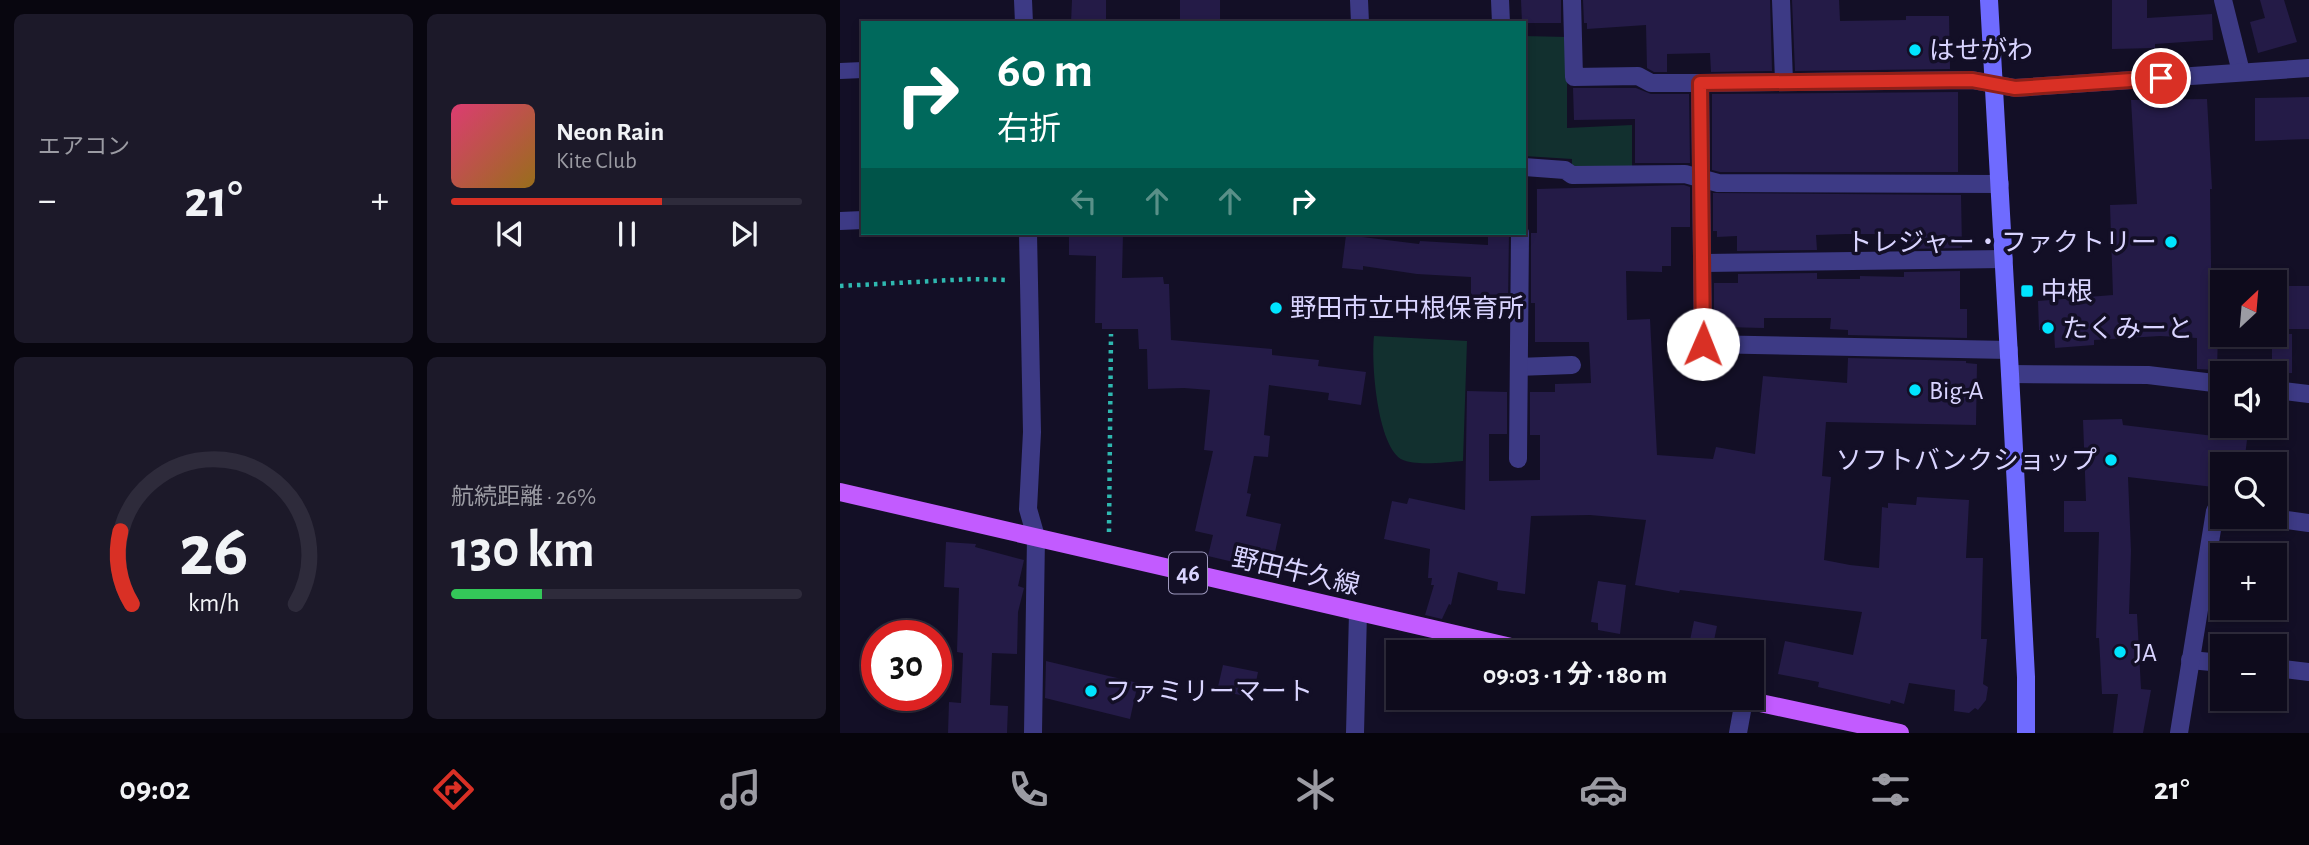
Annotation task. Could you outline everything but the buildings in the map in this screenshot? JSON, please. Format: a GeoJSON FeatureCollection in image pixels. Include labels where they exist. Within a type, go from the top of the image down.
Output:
{"type":"FeatureCollection","features":[{"type":"Feature","properties":{"kind":"main road","name":"野田牛久線"},"geometry":{"type":"LineString","coordinates":[[840,492],[1480,640]]}},
{"type":"Feature","properties":{"kind":"main road"},"geometry":{"type":"LineString","coordinates":[[1764,704],[1900,733]]}},
{"type":"Feature","properties":{"kind":"street"},"geometry":{"type":"LineString","coordinates":[[1023,0],[1024,21]]}},
{"type":"Feature","properties":{"kind":"street"},"geometry":{"type":"LineString","coordinates":[[1359,0],[1360,21]]}},
{"type":"Feature","properties":{"kind":"street"},"geometry":{"type":"LineString","coordinates":[[1500,0],[1501,21]]}},
{"type":"Feature","properties":{"kind":"street"},"geometry":{"type":"LineString","coordinates":[[1572,0],[1574,77],[1638,76],[1651,83],[1972,80],[2015,88],[2309,68]]}},
{"type":"Feature","properties":{"kind":"street"},"geometry":{"type":"LineString","coordinates":[[1781,0],[1784,81]]}},
{"type":"Feature","properties":{"kind":"street"},"geometry":{"type":"LineString","coordinates":[[1989,0],[2025,664],[2026,733]]}},
{"type":"Feature","properties":{"kind":"street"},"geometry":{"type":"LineString","coordinates":[[2223,0],[2241,72]]}},
{"type":"Feature","properties":{"kind":"street"},"geometry":{"type":"LineString","coordinates":[[1700,83],[1703,344],[2009,350]]}},
{"type":"Feature","properties":{"kind":"street"},"geometry":{"type":"LineString","coordinates":[[1526,167],[1564,170],[1572,175],[1685,174],[1718,183],[2000,184]]}},
{"type":"Feature","properties":{"kind":"street"},"geometry":{"type":"LineString","coordinates":[[840,220],[861,220]]}},
{"type":"Feature","properties":{"kind":"street"},"geometry":{"type":"LineString","coordinates":[[1028,235],[1032,432],[1028,509],[1036,537],[1033,733]]}},
{"type":"Feature","properties":{"kind":"street"},"geometry":{"type":"LineString","coordinates":[[1518,459],[1520,235]]}},
{"type":"Feature","properties":{"kind":"street"},"geometry":{"type":"LineString","coordinates":[[1704,262],[2004,259]]}},
{"type":"Feature","properties":{"kind":"street"},"geometry":{"type":"LineString","coordinates":[[1519,367],[1572,365]]}},
{"type":"Feature","properties":{"kind":"street"},"geometry":{"type":"LineString","coordinates":[[2010,374],[2148,375],[2210,383]]}},
{"type":"Feature","properties":{"kind":"street"},"geometry":{"type":"LineString","coordinates":[[2287,391],[2309,394]]}},
{"type":"Feature","properties":{"kind":"street"},"geometry":{"type":"LineString","coordinates":[[2287,520],[2309,523]]}},
{"type":"Feature","properties":{"kind":"street"},"geometry":{"type":"LineString","coordinates":[[2179,733],[2212,529]]}},
{"type":"Feature","properties":{"kind":"street"},"geometry":{"type":"LineString","coordinates":[[1355,733],[1358,612]]}},
{"type":"Feature","properties":{"kind":"street"},"geometry":{"type":"LineString","coordinates":[[2190,660],[2210,662]]}},
{"type":"Feature","properties":{"kind":"street"},"geometry":{"type":"LineString","coordinates":[[2287,669],[2309,672]]}},
{"type":"Feature","properties":{"kind":"street"},"geometry":{"type":"LineString","coordinates":[[1738,733],[1739,710]]}},
{"type":"Feature","properties":{"kind":"lane"},"geometry":{"type":"LineString","coordinates":[[840,71],[861,70]]}},
{"type":"Feature","properties":{"kind":"path"},"geometry":{"type":"LineString","coordinates":[[840,286],[971,279],[1029,280]]}},
{"type":"Feature","properties":{"kind":"path"},"geometry":{"type":"LineString","coordinates":[[1109,554],[1111,334]]}},
{"type":"Feature","properties":{"kind":"green space"},"geometry":{"type":"Polygon","coordinates":[[[1526,36],[1567,37],[1567,128],[1632,125],[1632,167],[1572,168],[1572,159],[1526,156],[1526,36]]]}},
{"type":"Feature","properties":{"kind":"green space"},"geometry":{"type":"Polygon","coordinates":[[[1374,336],[1467,341],[1463,461],[1416,463],[1403,460],[1394,452],[1387,439],[1378,403],[1374,336]]]}},
{"type":"Feature","properties":{"kind":"place","name":"はせがわ"},"geometry":{"type":"Point","coordinates":[1915,50]}},
{"type":"Feature","properties":{"kind":"place","name":"トレジャー・ファクトリー"},"geometry":{"type":"Point","coordinates":[2171,242]}},
{"type":"Feature","properties":{"kind":"place","name":"中根"},"geometry":{"type":"Point","coordinates":[2027,291]}},
{"type":"Feature","properties":{"kind":"place","name":"野田市立中根保育所"},"geometry":{"type":"Point","coordinates":[1276,308]}},
{"type":"Feature","properties":{"kind":"place","name":"たくみーと"},"geometry":{"type":"Point","coordinates":[2048,328]}},
{"type":"Feature","properties":{"kind":"place","name":"Big-A"},"geometry":{"type":"Point","coordinates":[1915,390]}},
{"type":"Feature","properties":{"kind":"place","name":"ソフトバンクショップ"},"geometry":{"type":"Point","coordinates":[2111,460]}},
{"type":"Feature","properties":{"kind":"place","name":"JA"},"geometry":{"type":"Point","coordinates":[2120,652]}},
{"type":"Feature","properties":{"kind":"place","name":"ファミリーマート"},"geometry":{"type":"Point","coordinates":[1091,691]}},
{"type":"Feature","properties":{"kind":"route"},"geometry":{"type":"LineString","coordinates":[[1703,344],[1700,83],[1972,80],[2015,88],[2161,78]]}}]}
